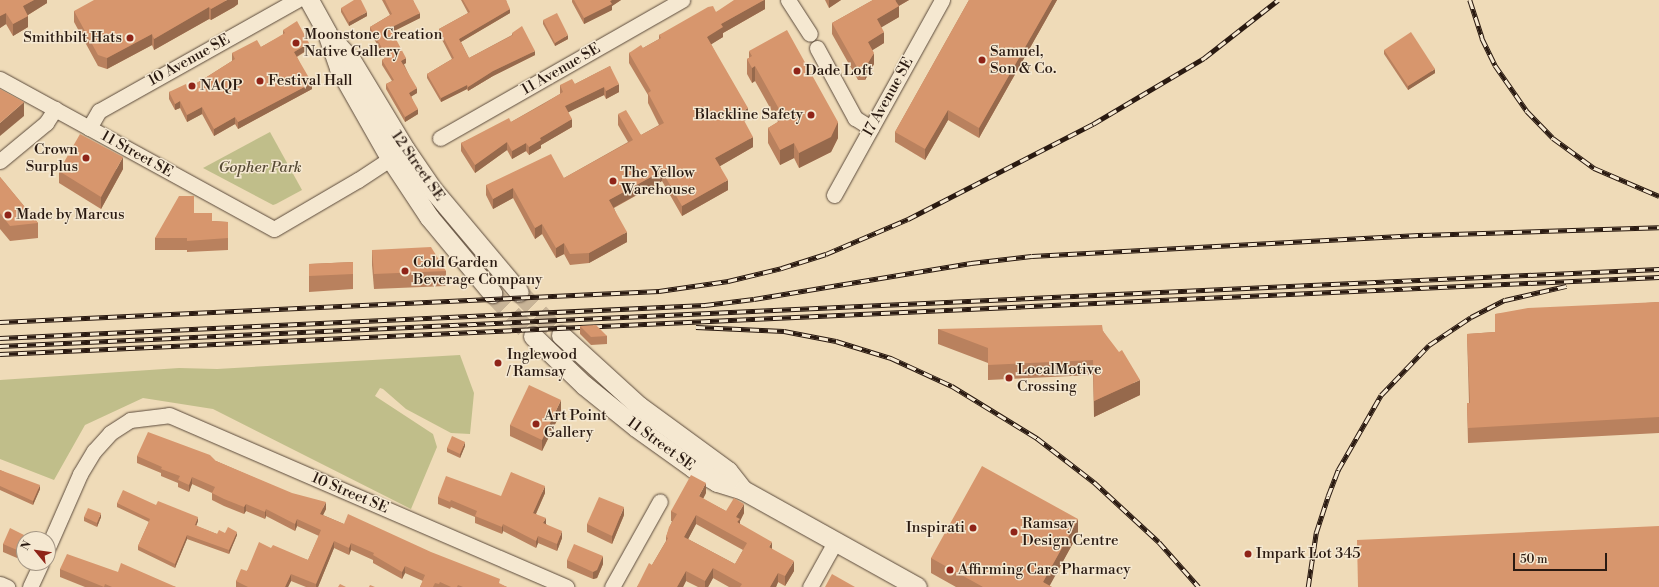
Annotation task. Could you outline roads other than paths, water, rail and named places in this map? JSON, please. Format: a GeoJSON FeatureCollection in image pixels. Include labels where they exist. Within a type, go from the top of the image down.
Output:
{"type":"FeatureCollection","features":[{"type":"Feature","properties":{"kind":"street","name":"10 Avenue SE"},"geometry":{"type":"LineString","coordinates":[[89,128],[99,111],[296,0]]}},
{"type":"Feature","properties":{"kind":"street","name":"12 Street SE"},"geometry":{"type":"LineString","coordinates":[[309,0],[327,33],[339,68],[397,154],[430,217],[492,293]]}},
{"type":"Feature","properties":{"kind":"street","name":"11 Avenue SE"},"geometry":{"type":"LineString","coordinates":[[440,138],[682,0]]}},
{"type":"Feature","properties":{"kind":"street"},"geometry":{"type":"LineString","coordinates":[[788,0],[810,34]]}},
{"type":"Feature","properties":{"kind":"street","name":"17 Avenue SE"},"geometry":{"type":"LineString","coordinates":[[834,195],[942,0]]}},
{"type":"Feature","properties":{"kind":"street"},"geometry":{"type":"LineString","coordinates":[[817,48],[855,118],[871,128]]}},
{"type":"Feature","properties":{"kind":"street","name":"11 Street SE"},"geometry":{"type":"LineString","coordinates":[[0,78],[274,229],[358,180],[397,154]]}},
{"type":"Feature","properties":{"kind":"street"},"geometry":{"type":"LineString","coordinates":[[0,161],[46,123],[55,109]]}},
{"type":"Feature","properties":{"kind":"street","name":"12 Street SE"},"geometry":{"type":"LineString","coordinates":[[397,154],[519,292]]}},
{"type":"Feature","properties":{"kind":"street","name":"11 Street SE"},"geometry":{"type":"LineString","coordinates":[[561,335],[639,406],[728,471],[743,490]]}},
{"type":"Feature","properties":{"kind":"street","name":"11 Street SE"},"geometry":{"type":"LineString","coordinates":[[533,336],[584,385],[668,451],[717,482],[743,490],[916,587]]}},
{"type":"Feature","properties":{"kind":"street","name":"10 Street SE"},"geometry":{"type":"LineString","coordinates":[[55,531],[80,474],[94,451],[110,433],[130,420],[168,415],[566,587]]}},
{"type":"Feature","properties":{"kind":"street"},"geometry":{"type":"LineString","coordinates":[[612,587],[660,501]]}},
{"type":"Feature","properties":{"kind":"street"},"geometry":{"type":"LineString","coordinates":[[810,587],[835,542]]}},
{"type":"Feature","properties":{"kind":"street"},"geometry":{"type":"LineString","coordinates":[[30,587],[37,571]]}},
{"type":"Feature","properties":{"kind":"street"},"geometry":{"type":"LineString","coordinates":[[0,584],[7,587]]}},
{"type":"Feature","properties":{"kind":"tunnel"},"geometry":{"type":"LineString","coordinates":[[519,292],[561,335]]}},
{"type":"Feature","properties":{"kind":"tunnel"},"geometry":{"type":"LineString","coordinates":[[492,293],[533,336]]}},
{"type":"Feature","properties":{"kind":"railway"},"geometry":{"type":"LineString","coordinates":[[0,322],[659,291],[728,281],[782,268],[826,254],[908,219],[1093,124],[1204,58],[1278,0]]}},
{"type":"Feature","properties":{"kind":"railway"},"geometry":{"type":"LineString","coordinates":[[1470,0],[1482,38],[1495,65],[1527,111],[1553,138],[1594,168],[1659,196]]}},
{"type":"Feature","properties":{"kind":"railway"},"geometry":{"type":"LineString","coordinates":[[0,338],[705,305],[754,299],[971,263],[1032,256],[1423,235],[1659,227]]}},
{"type":"Feature","properties":{"kind":"railway"},"geometry":{"type":"LineString","coordinates":[[0,346],[1659,269]]}},
{"type":"Feature","properties":{"kind":"railway"},"geometry":{"type":"LineString","coordinates":[[0,354],[1659,277]]}},
{"type":"Feature","properties":{"kind":"railway"},"geometry":{"type":"LineString","coordinates":[[1308,587],[1316,533],[1328,496],[1338,470],[1381,395],[1429,345],[1471,317],[1505,300],[1566,286]]}},
{"type":"Feature","properties":{"kind":"railway"},"geometry":{"type":"LineString","coordinates":[[696,327],[784,331],[836,341],[891,358],[952,386],[1037,438],[1094,482],[1159,542],[1199,587]]}},
{"type":"Feature","properties":{"kind":"place","name":"Smithbilt Hats"},"geometry":{"type":"Point","coordinates":[130,38]}},
{"type":"Feature","properties":{"kind":"place","name":"Moonstone Creation Native Gallery"},"geometry":{"type":"Point","coordinates":[296,43]}},
{"type":"Feature","properties":{"kind":"place","name":"Samuel, Son & Co."},"geometry":{"type":"Point","coordinates":[982,60]}},
{"type":"Feature","properties":{"kind":"place","name":"Dade Loft"},"geometry":{"type":"Point","coordinates":[797,71]}},
{"type":"Feature","properties":{"kind":"place","name":"Festival Hall"},"geometry":{"type":"Point","coordinates":[260,81]}},
{"type":"Feature","properties":{"kind":"place","name":"NAQP"},"geometry":{"type":"Point","coordinates":[192,86]}},
{"type":"Feature","properties":{"kind":"place","name":"Blackline Safety"},"geometry":{"type":"Point","coordinates":[811,115]}},
{"type":"Feature","properties":{"kind":"place","name":"Crown Surplus"},"geometry":{"type":"Point","coordinates":[86,158]}},
{"type":"Feature","properties":{"kind":"place","name":"The Yellow Warehouse"},"geometry":{"type":"Point","coordinates":[613,181]}},
{"type":"Feature","properties":{"kind":"place","name":"Made by Marcus"},"geometry":{"type":"Point","coordinates":[8,215]}},
{"type":"Feature","properties":{"kind":"place","name":"Cold Garden Beverage Company"},"geometry":{"type":"Point","coordinates":[405,271]}},
{"type":"Feature","properties":{"kind":"place","name":"Inglewood / Ramsay"},"geometry":{"type":"Point","coordinates":[498,363]}},
{"type":"Feature","properties":{"kind":"place","name":"LocalMotive Crossing"},"geometry":{"type":"Point","coordinates":[1009,378]}},
{"type":"Feature","properties":{"kind":"place","name":"Art Point Gallery"},"geometry":{"type":"Point","coordinates":[536,424]}},
{"type":"Feature","properties":{"kind":"place","name":"Inspirati"},"geometry":{"type":"Point","coordinates":[973,528]}},
{"type":"Feature","properties":{"kind":"place","name":"Ramsay Design Centre"},"geometry":{"type":"Point","coordinates":[1014,532]}},
{"type":"Feature","properties":{"kind":"place","name":"Impark Lot 345"},"geometry":{"type":"Point","coordinates":[1248,554]}},
{"type":"Feature","properties":{"kind":"place","name":"Affirming Care Pharmacy"},"geometry":{"type":"Point","coordinates":[950,570]}},
{"type":"Feature","properties":{"kind":"park label","name":"Gopher Park"},"geometry":{"type":"Point","coordinates":[260,168]}}]}
